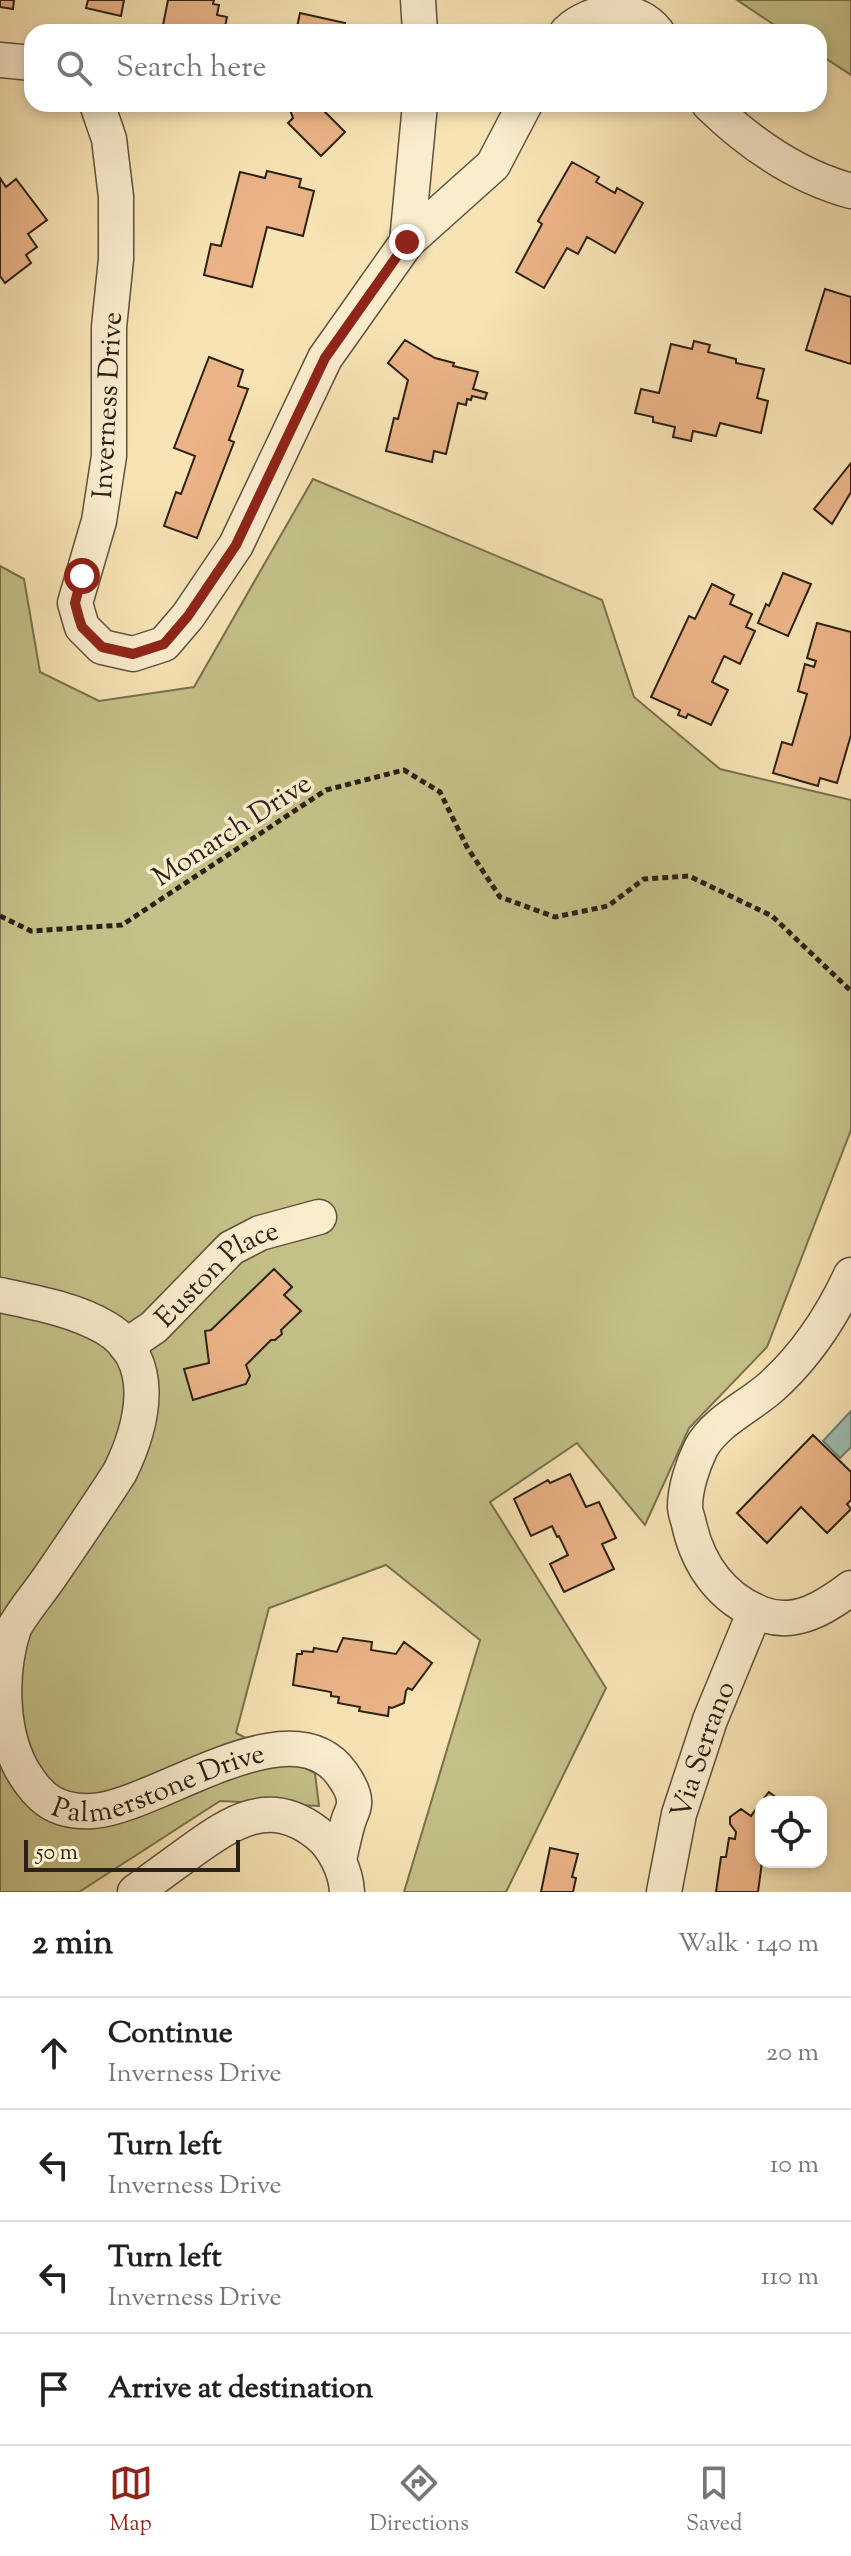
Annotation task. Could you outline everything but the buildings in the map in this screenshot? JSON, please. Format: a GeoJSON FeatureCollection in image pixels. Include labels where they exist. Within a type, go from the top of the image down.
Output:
{"type":"FeatureCollection","features":[{"type":"Feature","properties":{"kind":"street"},"geometry":{"type":"LineString","coordinates":[[418,0],[420,24]]}},
{"type":"Feature","properties":{"kind":"street"},"geometry":{"type":"LineString","coordinates":[[579,24],[596,13],[623,13],[651,24]]}},
{"type":"Feature","properties":{"kind":"street"},"geometry":{"type":"LineString","coordinates":[[0,60],[24,62]]}},
{"type":"Feature","properties":{"kind":"street","name":"Inverness Drive"},"geometry":{"type":"LineString","coordinates":[[100,112],[109,139],[116,197],[116,259],[109,327],[109,456],[99,521],[75,603],[82,627],[102,647],[133,654],[164,644],[188,616],[236,545],[325,358],[407,242],[493,165],[521,112]]}},
{"type":"Feature","properties":{"kind":"street"},"geometry":{"type":"LineString","coordinates":[[407,242],[419,112]]}},
{"type":"Feature","properties":{"kind":"street"},"geometry":{"type":"LineString","coordinates":[[717,112],[787,166],[851,191]]}},
{"type":"Feature","properties":{"kind":"street","name":"Euston Place"},"geometry":{"type":"LineString","coordinates":[[126,1346],[154,1327],[231,1248],[260,1233],[319,1217]]}},
{"type":"Feature","properties":{"kind":"street"},"geometry":{"type":"LineString","coordinates":[[851,1275],[820,1331],[796,1363],[768,1390],[724,1423],[702,1446],[685,1507],[700,1560],[714,1580],[737,1602],[755,1611],[780,1619],[805,1614],[825,1608],[851,1588]]}},
{"type":"Feature","properties":{"kind":"street"},"geometry":{"type":"LineString","coordinates":[[0,1295],[73,1314],[107,1328],[126,1346]]}},
{"type":"Feature","properties":{"kind":"street","name":"Palmerstone Drive"},"geometry":{"type":"LineString","coordinates":[[126,1346],[138,1365],[141,1386],[140,1416],[133,1445],[120,1472],[87,1523],[14,1628],[3,1665],[0,1697],[5,1730],[16,1760],[31,1787],[51,1804],[69,1810],[95,1811],[123,1804],[205,1769],[261,1752],[293,1749],[315,1754],[336,1766],[349,1784],[355,1802],[343,1876]]}},
{"type":"Feature","properties":{"kind":"street","name":"Via Serrano"},"geometry":{"type":"LineString","coordinates":[[664,1892],[679,1814],[710,1720],[755,1611]]}},
{"type":"Feature","properties":{"kind":"street"},"geometry":{"type":"LineString","coordinates":[[135,1892],[233,1822],[256,1815],[281,1815],[304,1823],[321,1836],[343,1876]]}},
{"type":"Feature","properties":{"kind":"path","name":"Monarch Drive"},"geometry":{"type":"LineString","coordinates":[[0,916],[31,931],[122,925],[326,790],[404,770],[440,792],[467,847],[500,897],[555,917],[608,906],[644,879],[689,876],[772,916],[851,991]]}},
{"type":"Feature","properties":{"kind":"shaded area"},"geometry":{"type":"Polygon","coordinates":[[[737,0],[851,0],[851,75],[827,59],[827,24],[773,24],[737,0]]]}},
{"type":"Feature","properties":{"kind":"shaded area"},"geometry":{"type":"Polygon","coordinates":[[[313,479],[602,600],[634,697],[720,769],[851,800],[851,1130],[767,1347],[689,1428],[645,1525],[577,1443],[490,1502],[606,1688],[506,1892],[404,1892],[480,1640],[386,1565],[269,1608],[236,1733],[315,1773],[319,1806],[220,1801],[79,1892],[0,1892],[0,566],[24,579],[40,672],[99,701],[194,687],[313,479]]]}},
{"type":"Feature","properties":{"kind":"water"},"geometry":{"type":"Polygon","coordinates":[[[851,1411],[851,1447],[840,1458],[823,1441],[851,1411]]]}},
{"type":"Feature","properties":{"kind":"route"},"geometry":{"type":"LineString","coordinates":[[82,576],[75,603],[79,618],[82,627],[102,647],[133,654],[164,644],[188,616],[236,545],[325,358],[407,242]]}}]}
